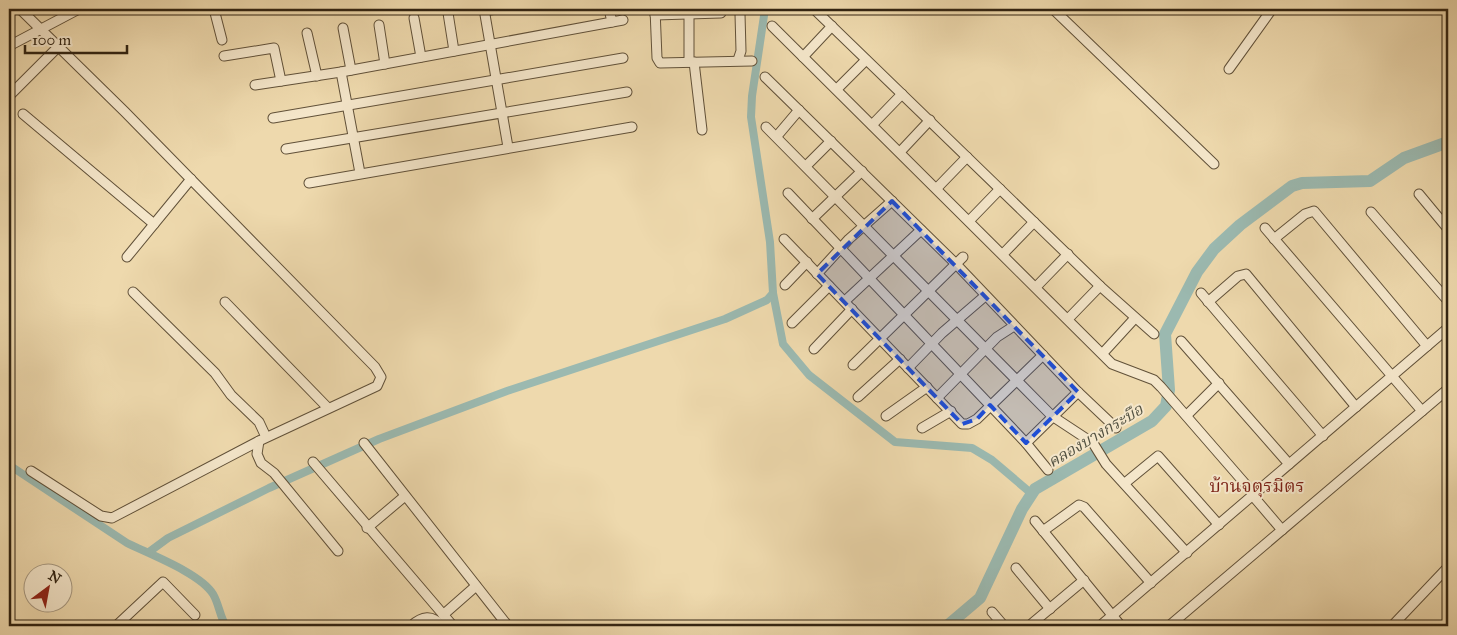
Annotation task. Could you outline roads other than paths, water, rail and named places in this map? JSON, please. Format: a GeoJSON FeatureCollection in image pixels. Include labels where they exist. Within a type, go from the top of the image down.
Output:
{"type":"FeatureCollection","features":[{"type":"Feature","properties":{"kind":"street"},"geometry":{"type":"LineString","coordinates":[[20,9],[191,179],[380,374],[381,381],[377,386],[263,439],[112,518],[101,516],[30,471]]}},
{"type":"Feature","properties":{"kind":"street"},"geometry":{"type":"LineString","coordinates":[[9,46],[77,9]]}},
{"type":"Feature","properties":{"kind":"street"},"geometry":{"type":"LineString","coordinates":[[214,9],[222,40]]}},
{"type":"Feature","properties":{"kind":"street"},"geometry":{"type":"LineString","coordinates":[[496,9],[484,10],[508,147]]}},
{"type":"Feature","properties":{"kind":"street"},"geometry":{"type":"LineString","coordinates":[[609,9],[612,22]]}},
{"type":"Feature","properties":{"kind":"street"},"geometry":{"type":"LineString","coordinates":[[814,9],[1100,286],[1154,334]]}},
{"type":"Feature","properties":{"kind":"street"},"geometry":{"type":"LineString","coordinates":[[1053,9],[1214,164]]}},
{"type":"Feature","properties":{"kind":"street"},"geometry":{"type":"LineString","coordinates":[[1229,69],[1272,9]]}},
{"type":"Feature","properties":{"kind":"street"},"geometry":{"type":"LineString","coordinates":[[721,13],[655,12],[658,61],[660,63],[752,60]]}},
{"type":"Feature","properties":{"kind":"street"},"geometry":{"type":"LineString","coordinates":[[448,13],[454,51]]}},
{"type":"Feature","properties":{"kind":"street"},"geometry":{"type":"LineString","coordinates":[[690,14],[692,62],[702,130]]}},
{"type":"Feature","properties":{"kind":"street"},"geometry":{"type":"LineString","coordinates":[[738,60],[741,50],[740,14]]}},
{"type":"Feature","properties":{"kind":"street"},"geometry":{"type":"LineString","coordinates":[[414,18],[421,57]]}},
{"type":"Feature","properties":{"kind":"street"},"geometry":{"type":"LineString","coordinates":[[255,85],[341,72],[622,20]]}},
{"type":"Feature","properties":{"kind":"street"},"geometry":{"type":"LineString","coordinates":[[379,25],[385,64]]}},
{"type":"Feature","properties":{"kind":"street"},"geometry":{"type":"LineString","coordinates":[[772,26],[1112,364],[1154,380],[1185,413],[1282,530]]}},
{"type":"Feature","properties":{"kind":"street"},"geometry":{"type":"LineString","coordinates":[[803,57],[832,26]]}},
{"type":"Feature","properties":{"kind":"street"},"geometry":{"type":"LineString","coordinates":[[343,28],[351,70]]}},
{"type":"Feature","properties":{"kind":"street"},"geometry":{"type":"LineString","coordinates":[[307,32],[317,76]]}},
{"type":"Feature","properties":{"kind":"street"},"geometry":{"type":"LineString","coordinates":[[9,96],[59,46]]}},
{"type":"Feature","properties":{"kind":"street"},"geometry":{"type":"LineString","coordinates":[[224,56],[274,48],[281,81]]}},
{"type":"Feature","properties":{"kind":"street"},"geometry":{"type":"LineString","coordinates":[[273,118],[623,58]]}},
{"type":"Feature","properties":{"kind":"street"},"geometry":{"type":"LineString","coordinates":[[837,89],[866,60]]}},
{"type":"Feature","properties":{"kind":"street"},"geometry":{"type":"LineString","coordinates":[[341,72],[360,173]]}},
{"type":"Feature","properties":{"kind":"street"},"geometry":{"type":"LineString","coordinates":[[765,77],[956,264],[1078,392],[1116,428]]}},
{"type":"Feature","properties":{"kind":"street"},"geometry":{"type":"LineString","coordinates":[[286,149],[627,92]]}},
{"type":"Feature","properties":{"kind":"street"},"geometry":{"type":"LineString","coordinates":[[872,125],[902,94]]}},
{"type":"Feature","properties":{"kind":"street"},"geometry":{"type":"LineString","coordinates":[[777,136],[799,110]]}},
{"type":"Feature","properties":{"kind":"street"},"geometry":{"type":"LineString","coordinates":[[22,114],[154,224]]}},
{"type":"Feature","properties":{"kind":"street"},"geometry":{"type":"LineString","coordinates":[[900,152],[930,120]]}},
{"type":"Feature","properties":{"kind":"street"},"geometry":{"type":"LineString","coordinates":[[309,183],[632,127]]}},
{"type":"Feature","properties":{"kind":"street"},"geometry":{"type":"LineString","coordinates":[[766,127],[1052,416],[1093,442],[1106,464],[1187,553]]}},
{"type":"Feature","properties":{"kind":"street"},"geometry":{"type":"LineString","coordinates":[[806,166],[831,141]]}},
{"type":"Feature","properties":{"kind":"street"},"geometry":{"type":"LineString","coordinates":[[937,188],[967,157]]}},
{"type":"Feature","properties":{"kind":"street"},"geometry":{"type":"LineString","coordinates":[[812,219],[862,171]]}},
{"type":"Feature","properties":{"kind":"street"},"geometry":{"type":"LineString","coordinates":[[127,257],[191,179]]}},
{"type":"Feature","properties":{"kind":"street"},"geometry":{"type":"LineString","coordinates":[[969,221],[1000,189]]}},
{"type":"Feature","properties":{"kind":"street"},"geometry":{"type":"LineString","coordinates":[[788,193],[1026,443],[1048,470]]}},
{"type":"Feature","properties":{"kind":"street"},"geometry":{"type":"LineString","coordinates":[[1419,194],[1448,229]]}},
{"type":"Feature","properties":{"kind":"street"},"geometry":{"type":"LineString","coordinates":[[817,274],[864,226],[892,201]]}},
{"type":"Feature","properties":{"kind":"street"},"geometry":{"type":"LineString","coordinates":[[1274,239],[1305,214],[1314,211],[1427,346]]}},
{"type":"Feature","properties":{"kind":"street"},"geometry":{"type":"LineString","coordinates":[[1371,212],[1448,301]]}},
{"type":"Feature","properties":{"kind":"street"},"geometry":{"type":"LineString","coordinates":[[1003,254],[1034,222]]}},
{"type":"Feature","properties":{"kind":"street"},"geometry":{"type":"LineString","coordinates":[[1264,228],[1422,411]]}},
{"type":"Feature","properties":{"kind":"street"},"geometry":{"type":"LineString","coordinates":[[845,301],[921,230]]}},
{"type":"Feature","properties":{"kind":"street"},"geometry":{"type":"LineString","coordinates":[[784,239],[962,424],[968,424],[1043,355]]}},
{"type":"Feature","properties":{"kind":"street"},"geometry":{"type":"LineString","coordinates":[[1036,287],[1068,254]]}},
{"type":"Feature","properties":{"kind":"street"},"geometry":{"type":"LineString","coordinates":[[853,365],[881,340],[964,257]]}},
{"type":"Feature","properties":{"kind":"street"},"geometry":{"type":"LineString","coordinates":[[785,285],[807,262]]}},
{"type":"Feature","properties":{"kind":"street"},"geometry":{"type":"LineString","coordinates":[[1208,302],[1238,276],[1246,274],[1356,407]]}},
{"type":"Feature","properties":{"kind":"street"},"geometry":{"type":"LineString","coordinates":[[792,323],[829,286]]}},
{"type":"Feature","properties":{"kind":"street"},"geometry":{"type":"LineString","coordinates":[[1068,319],[1100,286]]}},
{"type":"Feature","properties":{"kind":"street"},"geometry":{"type":"LineString","coordinates":[[134,292],[215,373],[231,395],[259,422],[263,439],[257,454],[261,462],[274,473],[338,551]]}},
{"type":"Feature","properties":{"kind":"street"},"geometry":{"type":"LineString","coordinates":[[1201,293],[1323,436]]}},
{"type":"Feature","properties":{"kind":"street"},"geometry":{"type":"LineString","coordinates":[[908,368],[931,343],[985,296]]}},
{"type":"Feature","properties":{"kind":"street"},"geometry":{"type":"LineString","coordinates":[[225,302],[328,408]]}},
{"type":"Feature","properties":{"kind":"street"},"geometry":{"type":"LineString","coordinates":[[814,349],[852,309]]}},
{"type":"Feature","properties":{"kind":"street"},"geometry":{"type":"LineString","coordinates":[[1103,353],[1134,318]]}},
{"type":"Feature","properties":{"kind":"street"},"geometry":{"type":"LineString","coordinates":[[937,398],[985,349],[1014,326]]}},
{"type":"Feature","properties":{"kind":"street"},"geometry":{"type":"LineString","coordinates":[[1100,626],[1448,328]]}},
{"type":"Feature","properties":{"kind":"street"},"geometry":{"type":"LineString","coordinates":[[1181,340],[1289,464]]}},
{"type":"Feature","properties":{"kind":"street"},"geometry":{"type":"LineString","coordinates":[[858,397],[900,359]]}},
{"type":"Feature","properties":{"kind":"street"},"geometry":{"type":"LineString","coordinates":[[1185,413],[1219,383]]}},
{"type":"Feature","properties":{"kind":"street"},"geometry":{"type":"LineString","coordinates":[[886,416],[927,387]]}},
{"type":"Feature","properties":{"kind":"street"},"geometry":{"type":"LineString","coordinates":[[1169,626],[1448,389]]}},
{"type":"Feature","properties":{"kind":"street"},"geometry":{"type":"LineString","coordinates":[[1026,443],[1078,392]]}},
{"type":"Feature","properties":{"kind":"street"},"geometry":{"type":"LineString","coordinates":[[922,428],[951,411]]}},
{"type":"Feature","properties":{"kind":"street"},"geometry":{"type":"LineString","coordinates":[[364,443],[508,626]]}},
{"type":"Feature","properties":{"kind":"street"},"geometry":{"type":"LineString","coordinates":[[1124,483],[1158,456],[1218,525]]}},
{"type":"Feature","properties":{"kind":"street"},"geometry":{"type":"LineString","coordinates":[[313,462],[367,528],[453,626]]}},
{"type":"Feature","properties":{"kind":"street"},"geometry":{"type":"LineString","coordinates":[[367,528],[405,496]]}},
{"type":"Feature","properties":{"kind":"street"},"geometry":{"type":"LineString","coordinates":[[1043,531],[1079,505],[1151,583]]}},
{"type":"Feature","properties":{"kind":"street"},"geometry":{"type":"LineString","coordinates":[[1035,521],[1121,626]]}},
{"type":"Feature","properties":{"kind":"street"},"geometry":{"type":"LineString","coordinates":[[1392,626],[1448,567]]}},
{"type":"Feature","properties":{"kind":"street"},"geometry":{"type":"LineString","coordinates":[[1016,568],[1050,608]]}},
{"type":"Feature","properties":{"kind":"street"},"geometry":{"type":"LineString","coordinates":[[1029,626],[1084,580]]}},
{"type":"Feature","properties":{"kind":"street"},"geometry":{"type":"LineString","coordinates":[[123,624],[163,582],[195,615]]}},
{"type":"Feature","properties":{"kind":"street"},"geometry":{"type":"LineString","coordinates":[[443,615],[476,586]]}},
{"type":"Feature","properties":{"kind":"street"},"geometry":{"type":"LineString","coordinates":[[992,612],[1004,626]]}},
{"type":"Feature","properties":{"kind":"street"},"geometry":{"type":"LineString","coordinates":[[411,626],[417,620],[430,617],[436,619],[442,626]]}},
{"type":"Feature","properties":{"kind":"waterway"},"geometry":{"type":"LineString","coordinates":[[149,552],[168,538],[269,488],[379,439],[507,391],[725,319],[767,300],[773,293],[770,242],[751,117],[752,96],[765,9]]}},
{"type":"Feature","properties":{"kind":"waterway","name":"คลองบางกระบือ"},"geometry":{"type":"LineString","coordinates":[[947,626],[980,598],[1022,509],[1035,489],[1152,421],[1166,406],[1169,390],[1165,334],[1197,272],[1214,249],[1240,225],[1292,186],[1302,183],[1370,181],[1404,158],[1448,142]]}},
{"type":"Feature","properties":{"kind":"waterway"},"geometry":{"type":"LineString","coordinates":[[773,293],[783,344],[809,375],[895,442],[972,448],[992,460],[1032,494]]}},
{"type":"Feature","properties":{"kind":"waterway"},"geometry":{"type":"LineString","coordinates":[[9,465],[127,543],[197,579],[213,594],[226,626]]}},
{"type":"Feature","properties":{"kind":"district","name":"บ้านจตุรมิตร"},"geometry":{"type":"Point","coordinates":[1257,486]}}]}
